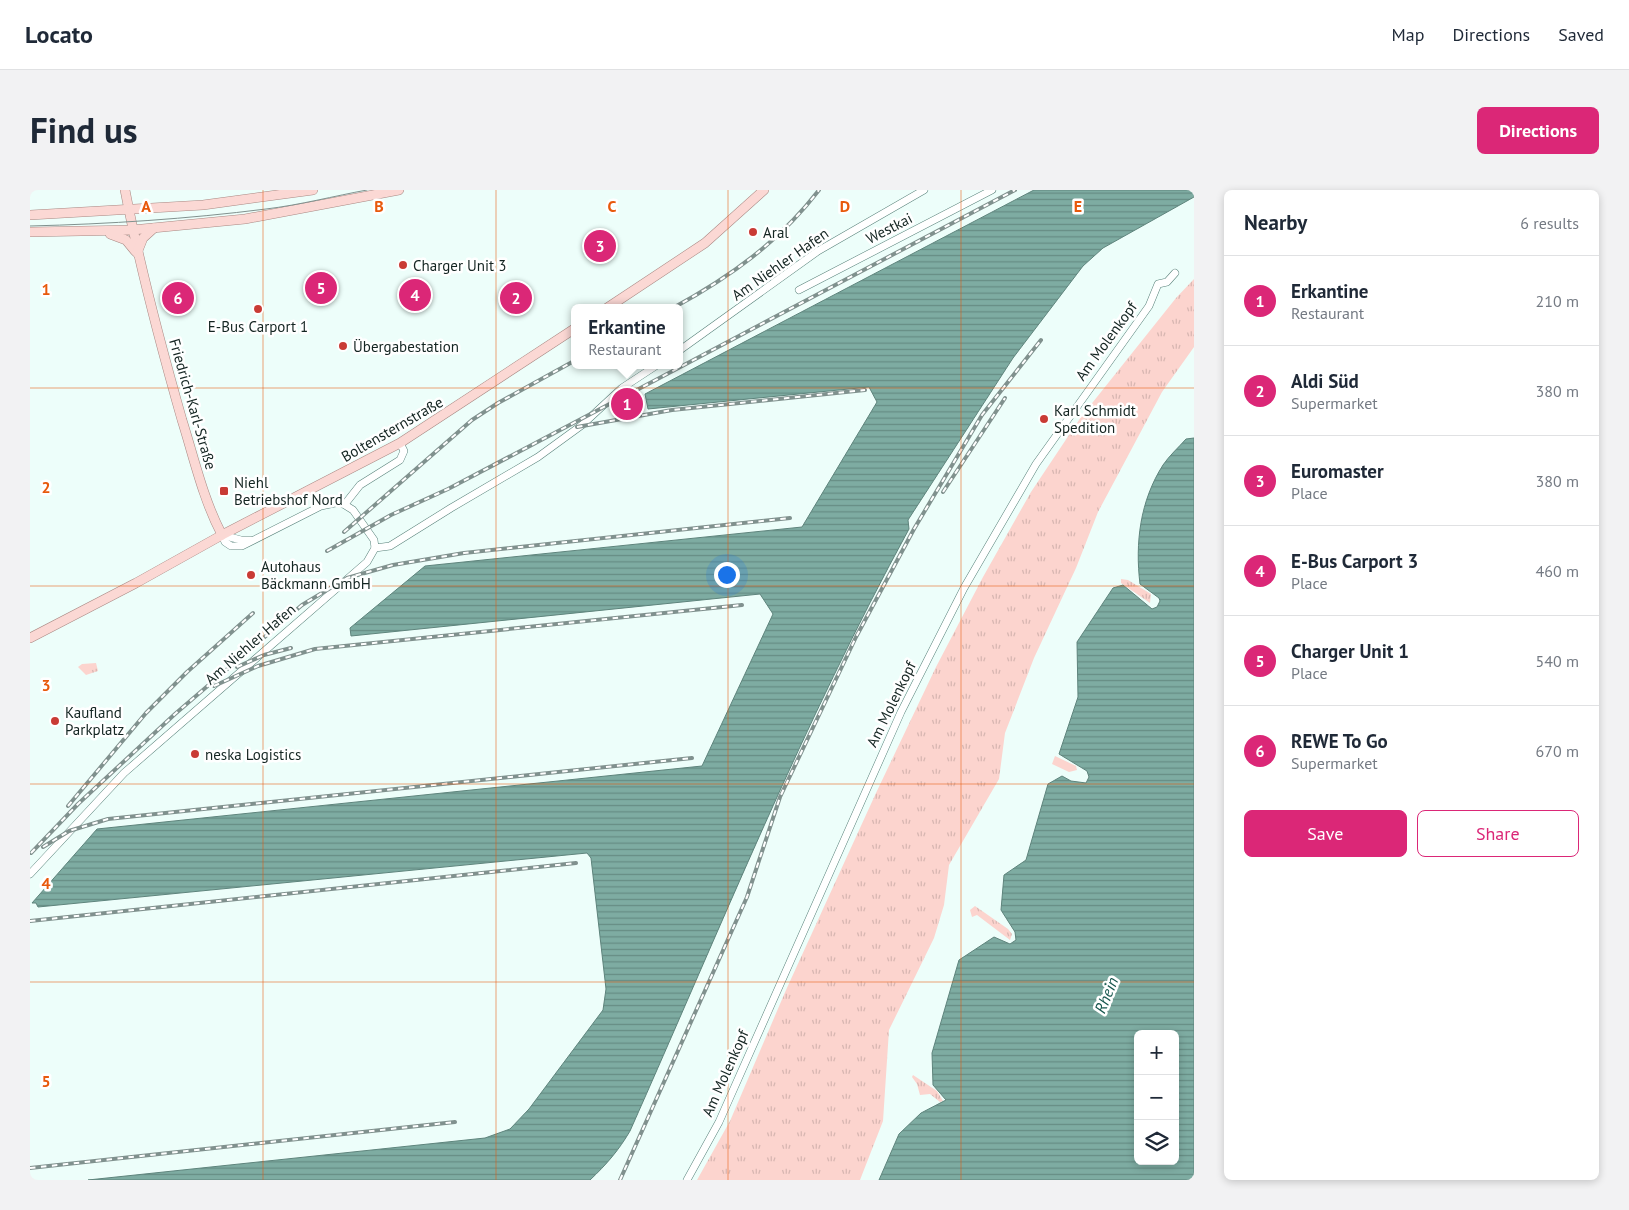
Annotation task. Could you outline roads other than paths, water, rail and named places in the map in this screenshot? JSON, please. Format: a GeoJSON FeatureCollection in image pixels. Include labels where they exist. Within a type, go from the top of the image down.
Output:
{"type":"FeatureCollection","features":[{"type":"Feature","properties":{"kind":"main road","name":"Friedrich-Karl-Straße"},"geometry":{"type":"LineString","coordinates":[[125,190],[137,253],[197,468],[222,535]]}},
{"type":"Feature","properties":{"kind":"main road"},"geometry":{"type":"LineString","coordinates":[[30,215],[129,210],[260,198],[313,190]]}},
{"type":"Feature","properties":{"kind":"main road"},"geometry":{"type":"LineString","coordinates":[[30,232],[132,230],[245,219],[399,190]]}},
{"type":"Feature","properties":{"kind":"main road"},"geometry":{"type":"LineString","coordinates":[[613,304],[705,243],[764,190]]}},
{"type":"Feature","properties":{"kind":"main road"},"geometry":{"type":"LineString","coordinates":[[245,219],[251,214],[265,210],[266,205],[260,198]]}},
{"type":"Feature","properties":{"kind":"main road"},"geometry":{"type":"LineString","coordinates":[[85,231],[91,234],[116,235],[126,240],[137,253],[143,238],[155,227]]}},
{"type":"Feature","properties":{"kind":"main road","name":"Boltensternstraße"},"geometry":{"type":"LineString","coordinates":[[30,638],[136,583],[222,535],[400,443],[571,331]]}},
{"type":"Feature","properties":{"kind":"street","name":"Am Niehler Hafen"},"geometry":{"type":"LineString","coordinates":[[683,348],[818,251],[924,190]]}},
{"type":"Feature","properties":{"kind":"street","name":"Westkai"},"geometry":{"type":"LineString","coordinates":[[799,290],[992,190]]}},
{"type":"Feature","properties":{"kind":"street","name":"Am Molenkopf"},"geometry":{"type":"LineString","coordinates":[[687,1180],[719,1122],[902,712],[964,588],[1036,464],[1149,306],[1158,284],[1167,282],[1175,274]]}},
{"type":"Feature","properties":{"kind":"street"},"geometry":{"type":"LineString","coordinates":[[222,535],[225,542],[231,546],[242,546],[328,503],[345,504],[353,510],[370,534],[375,548],[390,546],[538,458],[582,425],[622,388],[651,369]]}},
{"type":"Feature","properties":{"kind":"street"},"geometry":{"type":"LineString","coordinates":[[345,504],[360,485],[400,460],[404,451],[400,443]]}},
{"type":"Feature","properties":{"kind":"street","name":"Am Niehler Hafen"},"geometry":{"type":"LineString","coordinates":[[30,874],[124,773],[367,562],[375,548]]}},
{"type":"Feature","properties":{"kind":"water"},"geometry":{"type":"Polygon","coordinates":[[[1034,190],[1194,190],[1194,197],[1103,248],[1083,266],[1013,358],[908,520],[909,529],[833,676],[798,751],[630,1131],[617,1151],[601,1169],[590,1180],[88,1180],[485,1138],[510,1129],[529,1109],[603,1010],[606,989],[591,858],[587,853],[38,907],[36,903],[32,903],[97,829],[702,766],[773,614],[760,594],[351,636],[350,628],[425,566],[802,527],[877,402],[869,387],[648,409],[645,394],[1034,190]]]}},
{"type":"Feature","properties":{"kind":"water","name":"Rhein"},"geometry":{"type":"Polygon","coordinates":[[[1194,438],[1194,1180],[879,1180],[899,1134],[921,1113],[946,1100],[933,1085],[932,1053],[959,960],[994,937],[1010,944],[1016,940],[1015,932],[1001,910],[1004,875],[1026,860],[1048,784],[1062,776],[1071,781],[1086,783],[1089,777],[1087,771],[1059,754],[1078,697],[1077,642],[1113,588],[1123,585],[1152,609],[1157,607],[1160,601],[1159,598],[1140,584],[1138,553],[1144,508],[1155,479],[1165,462],[1186,439],[1194,438]]]}},
{"type":"Feature","properties":{"kind":"tram line"},"geometry":{"type":"LineString","coordinates":[[30,226],[89,224],[236,213],[291,205],[367,190]]}},
{"type":"Feature","properties":{"kind":"railway"},"geometry":{"type":"LineString","coordinates":[[680,304],[734,271],[752,257],[787,226],[819,190]]}},
{"type":"Feature","properties":{"kind":"railway"},"geometry":{"type":"LineString","coordinates":[[683,366],[1015,190]]}},
{"type":"Feature","properties":{"kind":"railway"},"geometry":{"type":"LineString","coordinates":[[620,1180],[747,897],[780,797],[856,637],[914,529],[982,415],[1041,340]]}},
{"type":"Feature","properties":{"kind":"railway"},"geometry":{"type":"LineString","coordinates":[[344,532],[472,420],[498,403],[571,363]]}},
{"type":"Feature","properties":{"kind":"railway"},"geometry":{"type":"LineString","coordinates":[[614,402],[676,369]]}},
{"type":"Feature","properties":{"kind":"railway"},"geometry":{"type":"LineString","coordinates":[[577,427],[672,410],[865,390]]}},
{"type":"Feature","properties":{"kind":"railway"},"geometry":{"type":"LineString","coordinates":[[943,492],[1005,398]]}},
{"type":"Feature","properties":{"kind":"railway"},"geometry":{"type":"LineString","coordinates":[[327,551],[391,515],[448,489],[619,399]]}},
{"type":"Feature","properties":{"kind":"railway"},"geometry":{"type":"LineString","coordinates":[[31,853],[78,804],[175,714],[302,605],[347,578],[393,565],[464,553],[790,518]]}},
{"type":"Feature","properties":{"kind":"railway"},"geometry":{"type":"LineString","coordinates":[[214,686],[258,666],[315,649],[742,605]]}},
{"type":"Feature","properties":{"kind":"railway"},"geometry":{"type":"LineString","coordinates":[[68,806],[146,713],[187,672],[253,613]]}},
{"type":"Feature","properties":{"kind":"railway"},"geometry":{"type":"LineString","coordinates":[[237,667],[264,655],[291,648]]}},
{"type":"Feature","properties":{"kind":"railway"},"geometry":{"type":"LineString","coordinates":[[43,847],[69,831],[108,819],[692,758]]}},
{"type":"Feature","properties":{"kind":"railway"},"geometry":{"type":"LineString","coordinates":[[30,921],[576,863]]}},
{"type":"Feature","properties":{"kind":"railway"},"geometry":{"type":"LineString","coordinates":[[30,1168],[455,1122]]}},
{"type":"Feature","properties":{"kind":"place","name":"Aral"},"geometry":{"type":"Point","coordinates":[753,232]}},
{"type":"Feature","properties":{"kind":"place","name":"Euromaster"},"geometry":{"type":"Point","coordinates":[600,246]}},
{"type":"Feature","properties":{"kind":"place","name":"Charger Unit 3"},"geometry":{"type":"Point","coordinates":[403,265]}},
{"type":"Feature","properties":{"kind":"place","name":"Charger Unit 1"},"geometry":{"type":"Point","coordinates":[321,288]}},
{"type":"Feature","properties":{"kind":"place","name":"E-Bus Carport 3"},"geometry":{"type":"Point","coordinates":[415,295]}},
{"type":"Feature","properties":{"kind":"place","name":"REWE To Go"},"geometry":{"type":"Point","coordinates":[178,298]}},
{"type":"Feature","properties":{"kind":"place","name":"Aldi Süd"},"geometry":{"type":"Point","coordinates":[516,298]}},
{"type":"Feature","properties":{"kind":"place","name":"E-Bus Carport 1"},"geometry":{"type":"Point","coordinates":[258,309]}},
{"type":"Feature","properties":{"kind":"place","name":"Übergabestation"},"geometry":{"type":"Point","coordinates":[343,346]}},
{"type":"Feature","properties":{"kind":"place","name":"Erkantine"},"geometry":{"type":"Point","coordinates":[627,404]}},
{"type":"Feature","properties":{"kind":"place","name":"Karl Schmidt Spedition"},"geometry":{"type":"Point","coordinates":[1044,419]}},
{"type":"Feature","properties":{"kind":"place","name":"Niehl Betriebshof Nord"},"geometry":{"type":"Point","coordinates":[224,491]}},
{"type":"Feature","properties":{"kind":"place","name":"Autohaus Bäckmann GmbH"},"geometry":{"type":"Point","coordinates":[251,575]}},
{"type":"Feature","properties":{"kind":"place","name":"Kaufland Parkplatz"},"geometry":{"type":"Point","coordinates":[55,721]}},
{"type":"Feature","properties":{"kind":"place","name":"neska Logistics"},"geometry":{"type":"Point","coordinates":[195,754]}}]}
